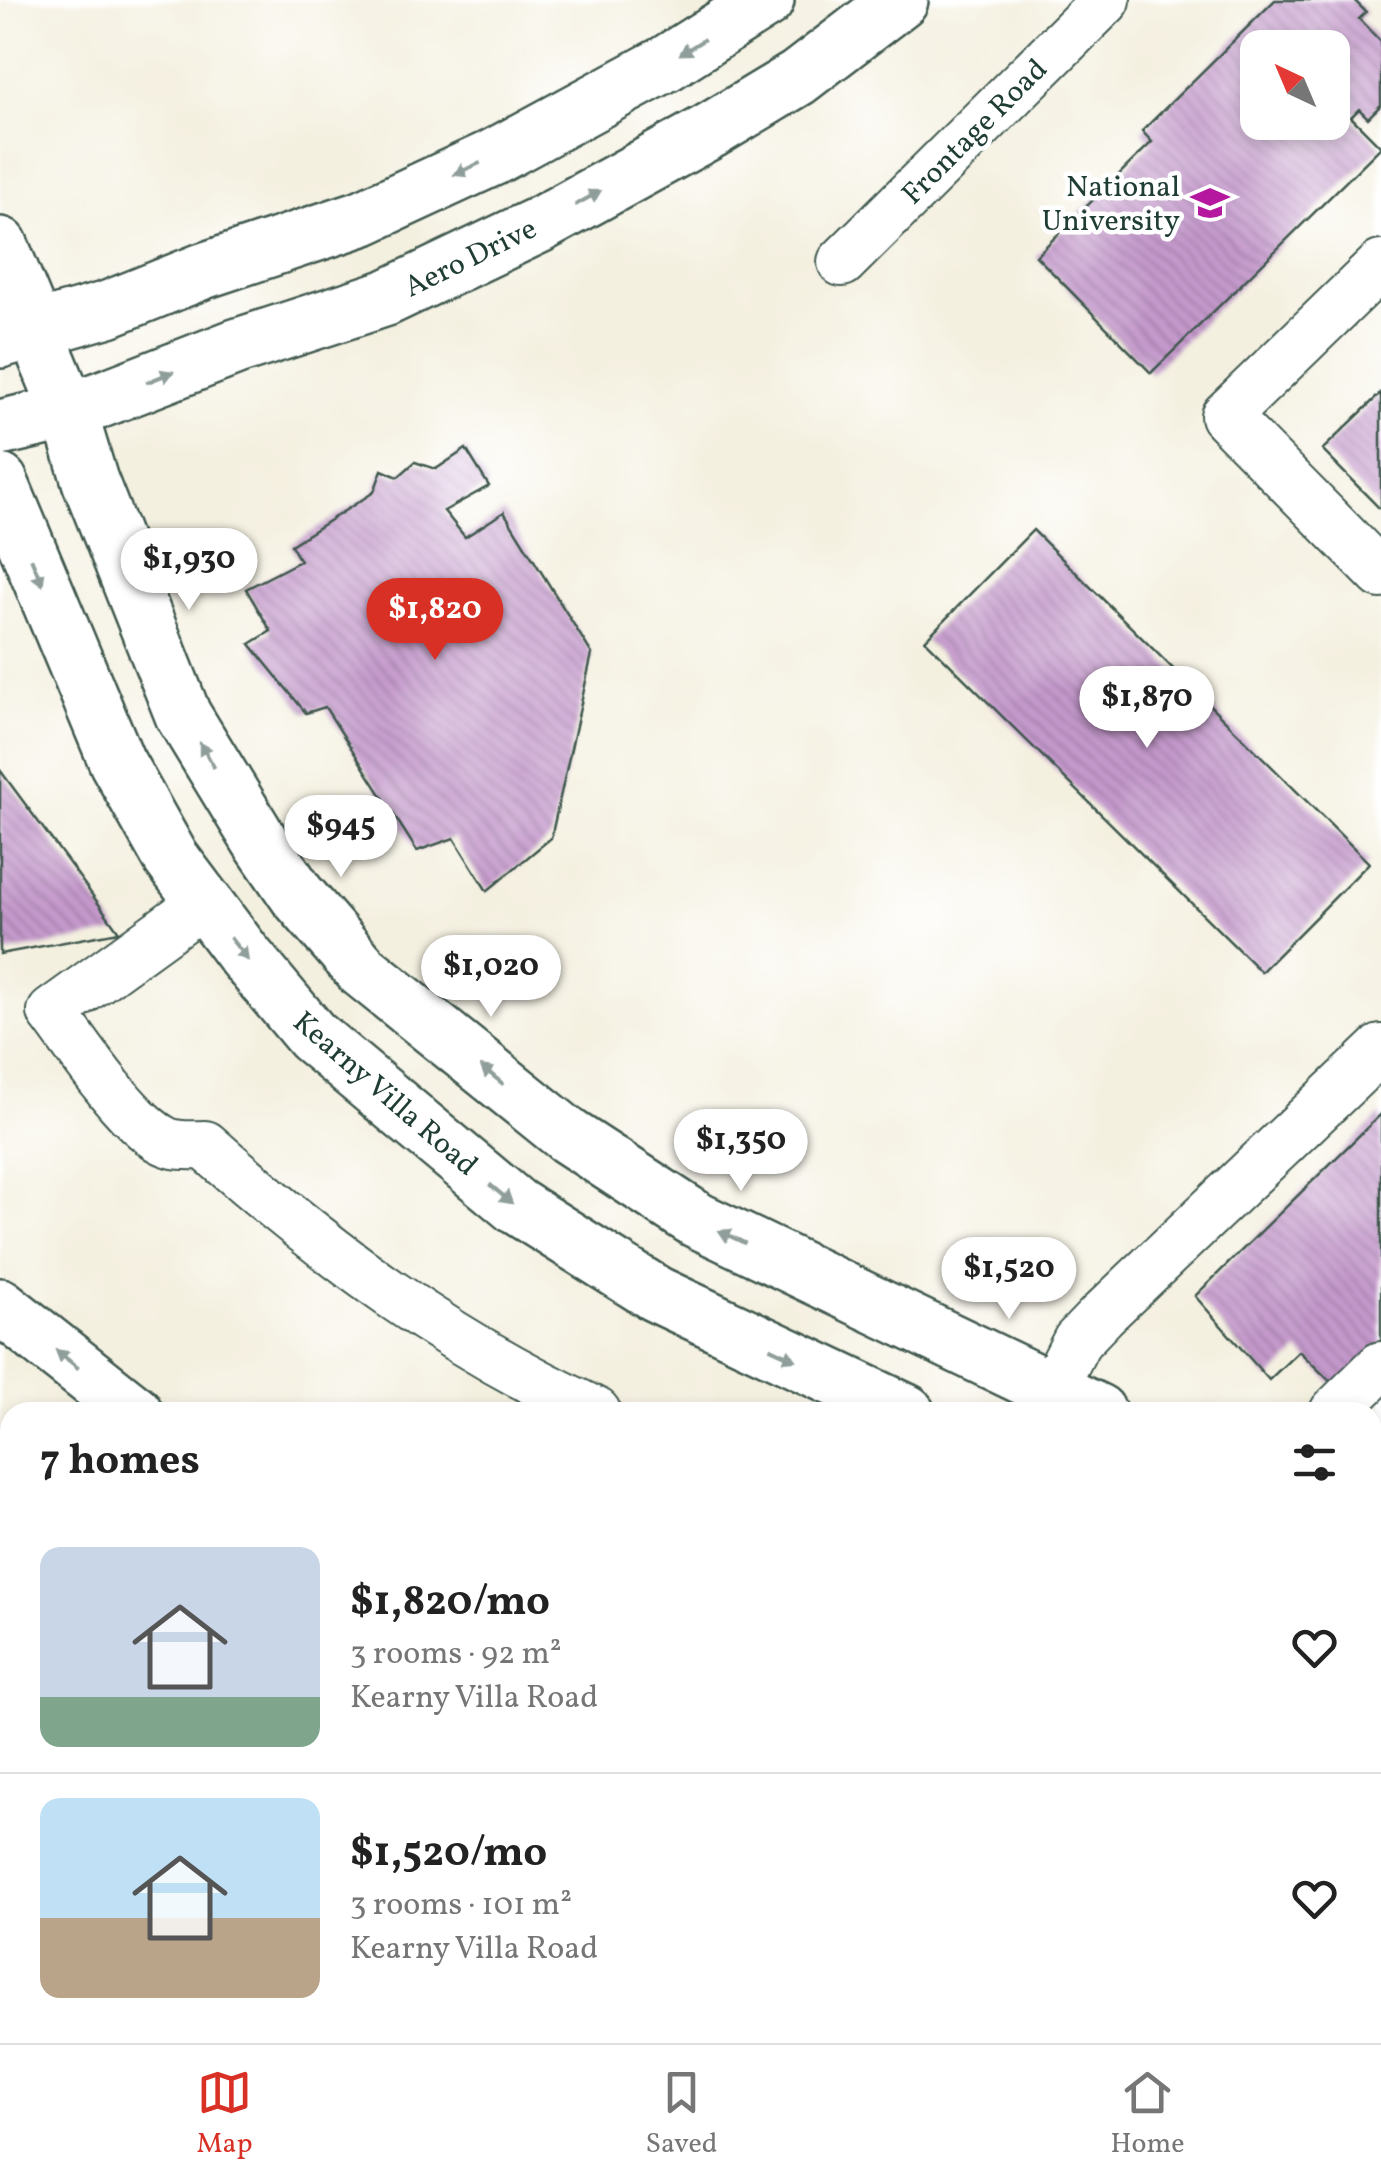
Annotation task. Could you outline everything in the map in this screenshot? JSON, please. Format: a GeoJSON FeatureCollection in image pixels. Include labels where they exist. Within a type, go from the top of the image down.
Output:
{"type":"FeatureCollection","features":[{"type":"Feature","properties":{"kind":"main road"},"geometry":{"type":"LineString","coordinates":[[17,336],[108,309],[203,271],[362,218],[507,149],[667,62],[766,0]]}},
{"type":"Feature","properties":{"kind":"main road","name":"Aero Drive"},"geometry":{"type":"LineString","coordinates":[[0,428],[69,412],[236,347],[386,298],[541,224],[710,131],[798,78],[900,0]]}},
{"type":"Feature","properties":{"kind":"main road"},"geometry":{"type":"LineString","coordinates":[[0,244],[17,336],[69,412],[90,481],[183,714],[258,838],[298,895],[362,970],[568,1136],[697,1220],[1075,1401]]}},
{"type":"Feature","properties":{"kind":"main road","name":"Kearny Villa Road"},"geometry":{"type":"LineString","coordinates":[[0,482],[116,762],[172,858],[244,956],[312,1036],[516,1206],[656,1294],[885,1402]]}},
{"type":"Feature","properties":{"kind":"main road"},"geometry":{"type":"LineString","coordinates":[[0,1306],[121,1402]]}},
{"type":"Feature","properties":{"kind":"street","name":"Frontage Road"},"geometry":{"type":"LineString","coordinates":[[842,262],[1106,0]]}},
{"type":"Feature","properties":{"kind":"street"},"geometry":{"type":"LineString","coordinates":[[1381,265],[1225,416],[1381,574]]}},
{"type":"Feature","properties":{"kind":"street"},"geometry":{"type":"LineString","coordinates":[[204,902],[52,1012],[131,1116],[162,1140],[205,1145],[360,1275],[450,1335],[575,1402]]}},
{"type":"Feature","properties":{"kind":"street"},"geometry":{"type":"LineString","coordinates":[[1075,1401],[1078,1342],[1381,1048]]}},
{"type":"Feature","properties":{"kind":"street"},"geometry":{"type":"LineString","coordinates":[[1344,1402],[1381,1366]]}},
{"type":"Feature","properties":{"kind":"building","name":"National University"},"geometry":{"type":"Polygon","coordinates":[[[1275,0],[1354,0],[1366,12],[1359,19],[1381,42],[1381,105],[1368,118],[1359,109],[1351,117],[1381,147],[1151,373],[1036,256],[1152,142],[1142,131],[1240,34],[1240,140],[1350,140],[1350,30],[1245,30],[1275,0]]]}},
{"type":"Feature","properties":{"kind":"building"},"geometry":{"type":"Polygon","coordinates":[[[1381,393],[1381,510],[1322,450],[1381,393]]]}},
{"type":"Feature","properties":{"kind":"building"},"geometry":{"type":"Polygon","coordinates":[[[466,449],[489,486],[444,511],[465,537],[504,512],[592,654],[551,838],[487,891],[454,838],[417,851],[325,707],[306,713],[250,644],[271,631],[246,589],[300,561],[291,545],[374,492],[382,470],[398,477],[415,462],[436,469],[466,449]]]}},
{"type":"Feature","properties":{"kind":"building"},"geometry":{"type":"Polygon","coordinates":[[[1033,530],[1369,863],[1261,972],[925,640],[1033,530]]]}},
{"type":"Feature","properties":{"kind":"building"},"geometry":{"type":"Polygon","coordinates":[[[0,770],[74,870],[119,932],[0,954],[0,770]]]}},
{"type":"Feature","properties":{"kind":"building"},"geometry":{"type":"Polygon","coordinates":[[[1381,1114],[1381,1352],[1339,1390],[1299,1351],[1269,1380],[1195,1296],[1381,1114]]]}},
{"type":"Feature","properties":{"kind":"place","name":"National University"},"geometry":{"type":"Point","coordinates":[1210,203]}}]}
